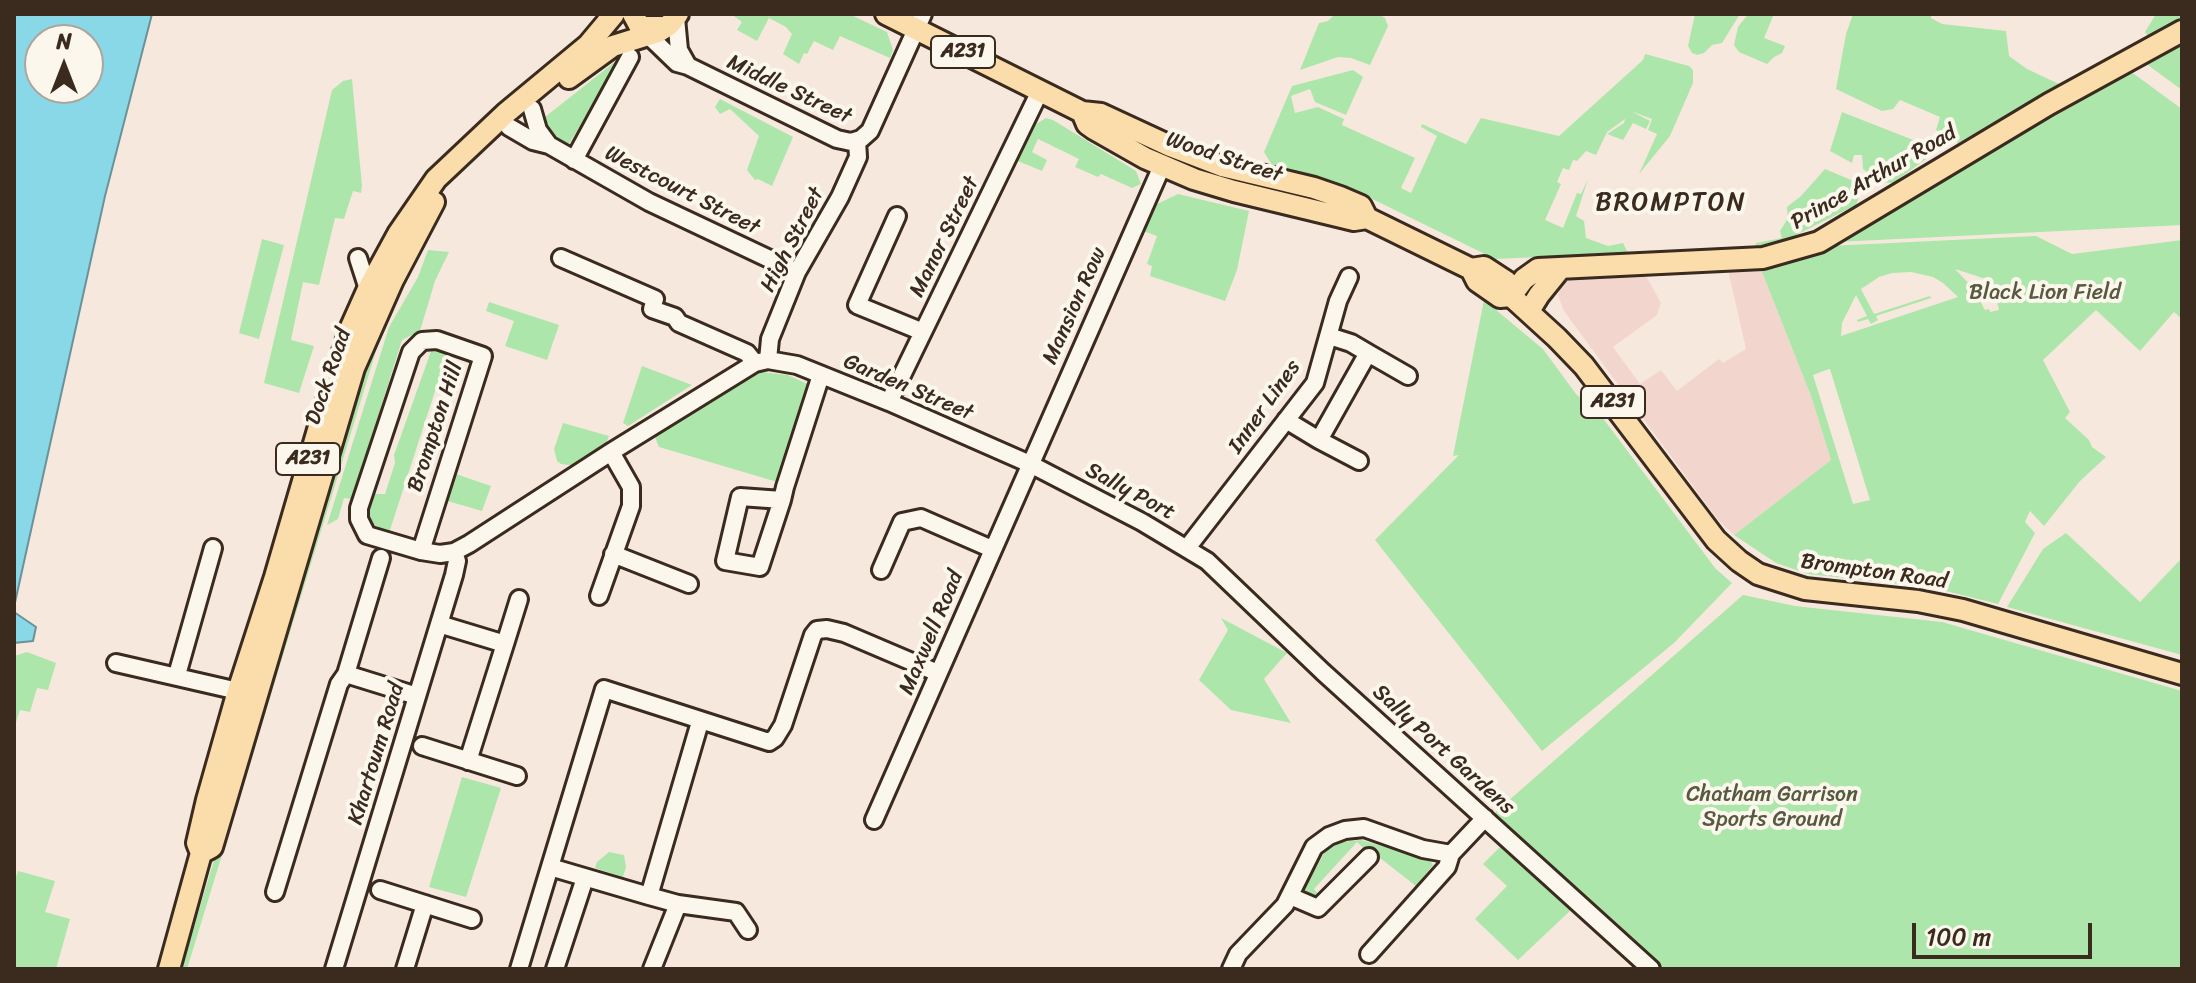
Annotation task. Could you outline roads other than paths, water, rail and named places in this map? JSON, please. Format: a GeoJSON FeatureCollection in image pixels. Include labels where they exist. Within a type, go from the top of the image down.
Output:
{"type":"FeatureCollection","features":[{"type":"Feature","properties":{"kind":"main road","name":"Dock Road"},"geometry":{"type":"LineString","coordinates":[[380,285],[414,208],[442,172],[506,113],[588,45],[614,14]]}},
{"type":"Feature","properties":{"kind":"main road"},"geometry":{"type":"LineString","coordinates":[[633,14],[640,27],[667,24]]}},
{"type":"Feature","properties":{"kind":"main road","name":"Wood Street"},"geometry":{"type":"LineString","coordinates":[[886,14],[920,21],[1082,112],[1087,124],[1237,181],[1354,220],[1367,218],[1471,269],[1477,281],[1500,297],[1511,296],[1529,311]]}},
{"type":"Feature","properties":{"kind":"main road","name":"Dock Road"},"geometry":{"type":"LineString","coordinates":[[169,969],[201,853],[212,847],[226,766],[248,694],[275,577],[351,327],[440,194],[461,170],[604,51],[667,24]]}},
{"type":"Feature","properties":{"kind":"main road","name":"Prince Arthur Road"},"geometry":{"type":"LineString","coordinates":[[1511,296],[1524,279],[1538,269],[1763,258],[1819,242],[2049,104],[2182,31]]}},
{"type":"Feature","properties":{"kind":"main road"},"geometry":{"type":"LineString","coordinates":[[1529,311],[1560,269]]}},
{"type":"Feature","properties":{"kind":"main road","name":"Brompton Road"},"geometry":{"type":"LineString","coordinates":[[1529,311],[1593,378],[1708,530],[1732,555],[1758,574],[1805,589],[1918,601],[1963,610],[2182,674]]}},
{"type":"Feature","properties":{"kind":"street","name":"High Street"},"geometry":{"type":"LineString","coordinates":[[762,362],[797,272],[840,197],[864,136],[920,21]]}},
{"type":"Feature","properties":{"kind":"street","name":"Middle Street"},"geometry":{"type":"LineString","coordinates":[[667,24],[677,63],[837,139],[846,142],[864,136]]}},
{"type":"Feature","properties":{"kind":"street"},"geometry":{"type":"LineString","coordinates":[[667,24],[688,66]]}},
{"type":"Feature","properties":{"kind":"street"},"geometry":{"type":"LineString","coordinates":[[574,160],[630,57]]}},
{"type":"Feature","properties":{"kind":"street","name":"Manor Street"},"geometry":{"type":"LineString","coordinates":[[889,402],[1040,91]]}},
{"type":"Feature","properties":{"kind":"street"},"geometry":{"type":"LineString","coordinates":[[532,109],[538,130],[549,145]]}},
{"type":"Feature","properties":{"kind":"street","name":"Westcourt Street"},"geometry":{"type":"LineString","coordinates":[[509,127],[533,141],[549,145],[649,202],[797,272]]}},
{"type":"Feature","properties":{"kind":"street","name":"Mansion Row"},"geometry":{"type":"LineString","coordinates":[[1030,464],[1166,156]]}},
{"type":"Feature","properties":{"kind":"street"},"geometry":{"type":"LineString","coordinates":[[897,216],[857,305],[923,332]]}},
{"type":"Feature","properties":{"kind":"street","name":"Garden Street"},"geometry":{"type":"LineString","coordinates":[[561,258],[655,299],[652,309],[675,317],[679,323],[762,362],[797,365],[1030,464]]}},
{"type":"Feature","properties":{"kind":"street","name":"Inner Lines"},"geometry":{"type":"LineString","coordinates":[[1187,548],[1315,383],[1338,301],[1349,277]]}},
{"type":"Feature","properties":{"kind":"street"},"geometry":{"type":"LineString","coordinates":[[1329,336],[1351,343],[1408,376]]}},
{"type":"Feature","properties":{"kind":"street","name":"Brompton Hill"},"geometry":{"type":"LineString","coordinates":[[421,551],[485,349],[435,340],[416,345],[359,508],[359,519],[367,535],[421,551],[440,554],[454,552]]}},
{"type":"Feature","properties":{"kind":"street"},"geometry":{"type":"LineString","coordinates":[[1319,440],[1368,353]]}},
{"type":"Feature","properties":{"kind":"street"},"geometry":{"type":"LineString","coordinates":[[454,552],[611,452],[762,362]]}},
{"type":"Feature","properties":{"kind":"street"},"geometry":{"type":"LineString","coordinates":[[782,500],[740,497],[725,561],[760,567],[782,500],[821,375]]}},
{"type":"Feature","properties":{"kind":"street"},"geometry":{"type":"LineString","coordinates":[[1286,420],[1359,461]]}},
{"type":"Feature","properties":{"kind":"street"},"geometry":{"type":"LineString","coordinates":[[599,596],[631,506],[631,487],[611,452]]}},
{"type":"Feature","properties":{"kind":"street","name":"Sally Port"},"geometry":{"type":"LineString","coordinates":[[1030,464],[1207,561]]}},
{"type":"Feature","properties":{"kind":"street","name":"Maxwell Road"},"geometry":{"type":"LineString","coordinates":[[874,820],[1030,464]]}},
{"type":"Feature","properties":{"kind":"street"},"geometry":{"type":"LineString","coordinates":[[881,570],[902,522],[921,518],[992,549]]}},
{"type":"Feature","properties":{"kind":"street"},"geometry":{"type":"LineString","coordinates":[[177,675],[213,548]]}},
{"type":"Feature","properties":{"kind":"street","name":"Khartoum Road"},"geometry":{"type":"LineString","coordinates":[[334,969],[457,562],[454,552]]}},
{"type":"Feature","properties":{"kind":"street"},"geometry":{"type":"LineString","coordinates":[[613,554],[689,584]]}},
{"type":"Feature","properties":{"kind":"street"},"geometry":{"type":"LineString","coordinates":[[275,892],[381,558]]}},
{"type":"Feature","properties":{"kind":"street","name":"Sally Port Gardens"},"geometry":{"type":"LineString","coordinates":[[1207,561],[1323,672],[1651,969]]}},
{"type":"Feature","properties":{"kind":"street"},"geometry":{"type":"LineString","coordinates":[[468,761],[519,599]]}},
{"type":"Feature","properties":{"kind":"street"},"geometry":{"type":"LineString","coordinates":[[439,624],[505,644]]}},
{"type":"Feature","properties":{"kind":"street"},"geometry":{"type":"LineString","coordinates":[[519,969],[604,689],[769,742],[783,725],[813,635],[820,629],[844,633],[938,673]]}},
{"type":"Feature","properties":{"kind":"street"},"geometry":{"type":"LineString","coordinates":[[116,663],[248,694]]}},
{"type":"Feature","properties":{"kind":"street"},"geometry":{"type":"LineString","coordinates":[[346,674],[417,696]]}},
{"type":"Feature","properties":{"kind":"street"},"geometry":{"type":"LineString","coordinates":[[649,896],[700,722]]}},
{"type":"Feature","properties":{"kind":"street"},"geometry":{"type":"LineString","coordinates":[[422,746],[517,776]]}},
{"type":"Feature","properties":{"kind":"street"},"geometry":{"type":"LineString","coordinates":[[1369,954],[1447,867],[1451,854],[1485,818]]}},
{"type":"Feature","properties":{"kind":"street"},"geometry":{"type":"LineString","coordinates":[[1231,969],[1238,954],[1283,908],[1314,847],[1324,839],[1345,830],[1364,828],[1423,849],[1451,854]]}},
{"type":"Feature","properties":{"kind":"street"},"geometry":{"type":"LineString","coordinates":[[1290,896],[1318,908],[1369,857]]}},
{"type":"Feature","properties":{"kind":"street"},"geometry":{"type":"LineString","coordinates":[[550,867],[678,904],[736,912],[748,930]]}},
{"type":"Feature","properties":{"kind":"street"},"geometry":{"type":"LineString","coordinates":[[555,969],[585,878]]}},
{"type":"Feature","properties":{"kind":"street"},"geometry":{"type":"LineString","coordinates":[[380,890],[472,919]]}},
{"type":"Feature","properties":{"kind":"street"},"geometry":{"type":"LineString","coordinates":[[405,969],[425,904]]}},
{"type":"Feature","properties":{"kind":"street"},"geometry":{"type":"LineString","coordinates":[[652,969],[678,904]]}},
{"type":"Feature","properties":{"kind":"water"},"geometry":{"type":"Polygon","coordinates":[[[14,14],[152,14],[105,196],[14,607],[14,14]]]}},
{"type":"Feature","properties":{"kind":"water"},"geometry":{"type":"Polygon","coordinates":[[[14,612],[36,627],[33,641],[14,643],[14,612]]]}},
{"type":"Feature","properties":{"kind":"district","name":"BROMPTON"},"geometry":{"type":"Point","coordinates":[1671,203]}},
{"type":"Feature","properties":{"kind":"park label","name":"Black Lion Field"},"geometry":{"type":"Point","coordinates":[2045,293]}},
{"type":"Feature","properties":{"kind":"park label","name":"Chatham Garrison Sports Ground"},"geometry":{"type":"Point","coordinates":[1772,808]}}]}
